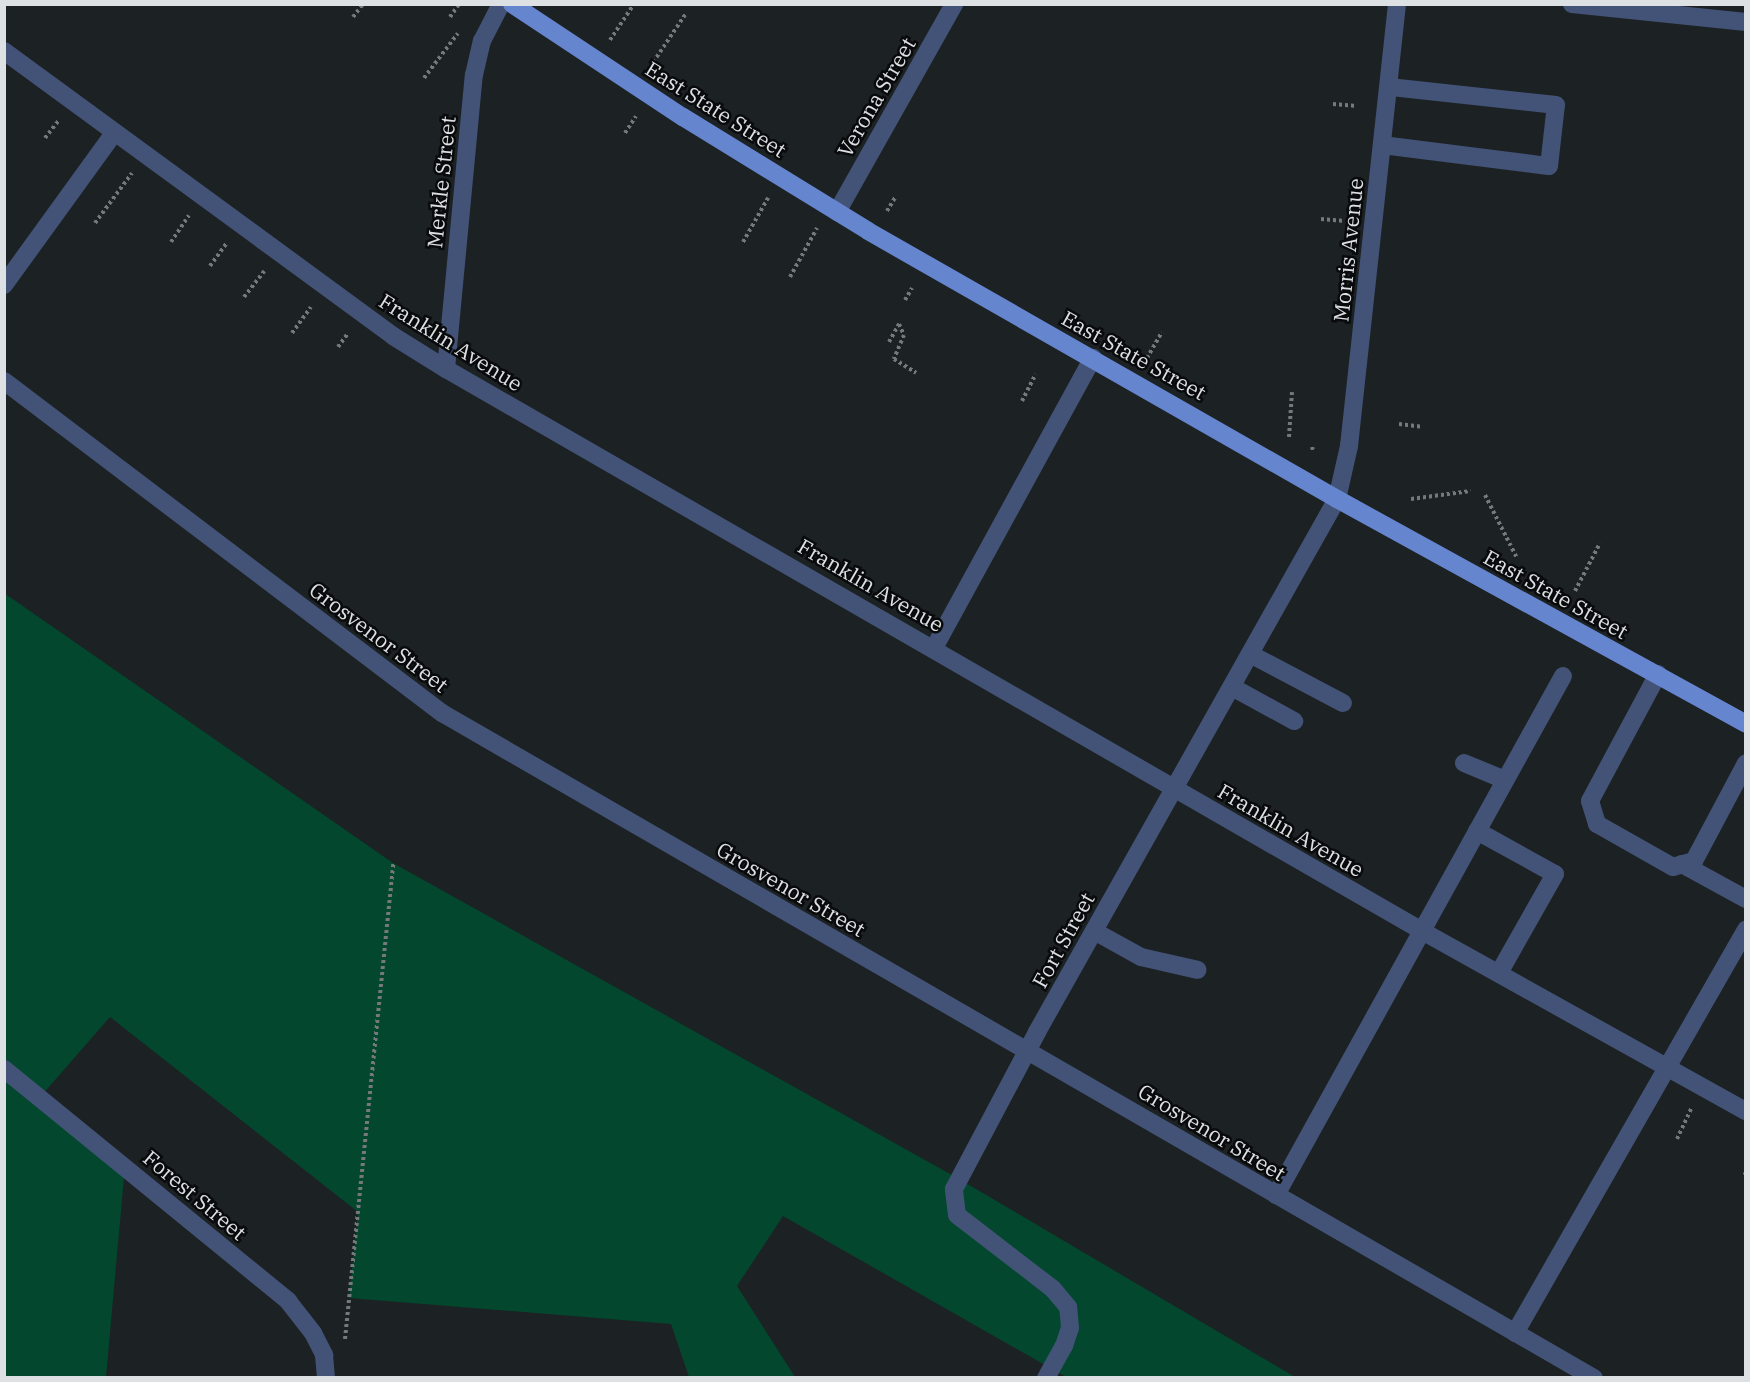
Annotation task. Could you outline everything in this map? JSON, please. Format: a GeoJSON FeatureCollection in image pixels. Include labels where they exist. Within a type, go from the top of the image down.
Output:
{"type":"FeatureCollection","features":[{"type":"Feature","properties":{"kind":"main road","name":"East State Street"},"geometry":{"type":"LineString","coordinates":[[512,4],[683,117],[837,212],[1337,499],[1746,724]]}},
{"type":"Feature","properties":{"kind":"street","name":"Merkle Street"},"geometry":{"type":"LineString","coordinates":[[446,369],[474,75],[482,41],[501,4]]}},
{"type":"Feature","properties":{"kind":"street","name":"Verona Street"},"geometry":{"type":"LineString","coordinates":[[837,212],[954,4]]}},
{"type":"Feature","properties":{"kind":"street","name":"Morris Avenue"},"geometry":{"type":"LineString","coordinates":[[1337,499],[1349,446],[1397,4]]}},
{"type":"Feature","properties":{"kind":"street"},"geometry":{"type":"LineString","coordinates":[[1572,4],[1746,22]]}},
{"type":"Feature","properties":{"kind":"street","name":"Franklin Avenue"},"geometry":{"type":"LineString","coordinates":[[4,51],[393,336],[446,369],[1422,931],[1669,1066],[1746,1111]]}},
{"type":"Feature","properties":{"kind":"street"},"geometry":{"type":"LineString","coordinates":[[1382,145],[1549,166],[1556,105],[1389,87]]}},
{"type":"Feature","properties":{"kind":"street"},"geometry":{"type":"LineString","coordinates":[[4,285],[114,133]]}},
{"type":"Feature","properties":{"kind":"street"},"geometry":{"type":"LineString","coordinates":[[934,648],[1093,358]]}},
{"type":"Feature","properties":{"kind":"street","name":"Grosvenor Street"},"geometry":{"type":"LineString","coordinates":[[4,381],[442,712],[1594,1377]]}},
{"type":"Feature","properties":{"kind":"street","name":"Fort Street"},"geometry":{"type":"LineString","coordinates":[[1046,1377],[1064,1346],[1070,1328],[1068,1307],[1053,1288],[957,1215],[952,1198],[969,1158],[1094,931],[1337,499]]}},
{"type":"Feature","properties":{"kind":"street"},"geometry":{"type":"LineString","coordinates":[[1251,654],[1343,702]]}},
{"type":"Feature","properties":{"kind":"street"},"geometry":{"type":"LineString","coordinates":[[1658,674],[1590,801],[1597,824],[1673,867],[1694,861],[1746,763]]}},
{"type":"Feature","properties":{"kind":"street"},"geometry":{"type":"LineString","coordinates":[[1276,1195],[1563,676]]}},
{"type":"Feature","properties":{"kind":"street"},"geometry":{"type":"LineString","coordinates":[[1232,687],[1294,721]]}},
{"type":"Feature","properties":{"kind":"street"},"geometry":{"type":"LineString","coordinates":[[1464,763],[1505,780]]}},
{"type":"Feature","properties":{"kind":"street"},"geometry":{"type":"LineString","coordinates":[[1477,831],[1556,874],[1498,973]]}},
{"type":"Feature","properties":{"kind":"street"},"geometry":{"type":"LineString","coordinates":[[1682,864],[1746,899]]}},
{"type":"Feature","properties":{"kind":"street"},"geometry":{"type":"LineString","coordinates":[[1515,1333],[1746,930]]}},
{"type":"Feature","properties":{"kind":"street"},"geometry":{"type":"LineString","coordinates":[[1094,931],[1141,957],[1198,970]]}},
{"type":"Feature","properties":{"kind":"street","name":"Forest Street"},"geometry":{"type":"LineString","coordinates":[[4,1069],[288,1301],[320,1347],[326,1377]]}},
{"type":"Feature","properties":{"kind":"path"},"geometry":{"type":"LineString","coordinates":[[353,17],[363,4]]}},
{"type":"Feature","properties":{"kind":"path"},"geometry":{"type":"LineString","coordinates":[[450,17],[459,4]]}},
{"type":"Feature","properties":{"kind":"path"},"geometry":{"type":"LineString","coordinates":[[609,40],[634,4]]}},
{"type":"Feature","properties":{"kind":"path"},"geometry":{"type":"LineString","coordinates":[[650,68],[685,15]]}},
{"type":"Feature","properties":{"kind":"path"},"geometry":{"type":"LineString","coordinates":[[424,78],[462,26]]}},
{"type":"Feature","properties":{"kind":"path"},"geometry":{"type":"LineString","coordinates":[[1333,104],[1357,106]]}},
{"type":"Feature","properties":{"kind":"path"},"geometry":{"type":"LineString","coordinates":[[45,138],[66,110]]}},
{"type":"Feature","properties":{"kind":"path"},"geometry":{"type":"LineString","coordinates":[[625,133],[636,116]]}},
{"type":"Feature","properties":{"kind":"path"},"geometry":{"type":"LineString","coordinates":[[95,223],[128,180]]}},
{"type":"Feature","properties":{"kind":"path"},"geometry":{"type":"LineString","coordinates":[[887,211],[896,196]]}},
{"type":"Feature","properties":{"kind":"path"},"geometry":{"type":"LineString","coordinates":[[743,242],[766,202]]}},
{"type":"Feature","properties":{"kind":"path"},"geometry":{"type":"LineString","coordinates":[[171,242],[194,207]]}},
{"type":"Feature","properties":{"kind":"path"},"geometry":{"type":"LineString","coordinates":[[1321,219],[1345,221]]}},
{"type":"Feature","properties":{"kind":"path"},"geometry":{"type":"LineString","coordinates":[[790,278],[815,232]]}},
{"type":"Feature","properties":{"kind":"path"},"geometry":{"type":"LineString","coordinates":[[210,266],[232,236]]}},
{"type":"Feature","properties":{"kind":"path"},"geometry":{"type":"LineString","coordinates":[[244,297],[270,264]]}},
{"type":"Feature","properties":{"kind":"path"},"geometry":{"type":"LineString","coordinates":[[905,300],[912,288]]}},
{"type":"Feature","properties":{"kind":"path"},"geometry":{"type":"LineString","coordinates":[[292,333],[317,298]]}},
{"type":"Feature","properties":{"kind":"path"},"geometry":{"type":"LineString","coordinates":[[889,342],[899,324],[904,335],[894,358],[916,373]]}},
{"type":"Feature","properties":{"kind":"path"},"geometry":{"type":"LineString","coordinates":[[338,347],[354,326]]}},
{"type":"Feature","properties":{"kind":"path"},"geometry":{"type":"LineString","coordinates":[[1147,358],[1162,332]]}},
{"type":"Feature","properties":{"kind":"path"},"geometry":{"type":"LineString","coordinates":[[1022,401],[1036,374]]}},
{"type":"Feature","properties":{"kind":"path"},"geometry":{"type":"LineString","coordinates":[[1289,438],[1292,392]]}},
{"type":"Feature","properties":{"kind":"path"},"geometry":{"type":"LineString","coordinates":[[1399,424],[1422,427]]}},
{"type":"Feature","properties":{"kind":"path"},"geometry":{"type":"LineString","coordinates":[[1411,499],[1470,491]]}},
{"type":"Feature","properties":{"kind":"path"},"geometry":{"type":"LineString","coordinates":[[1485,495],[1517,558]]}},
{"type":"Feature","properties":{"kind":"path"},"geometry":{"type":"LineString","coordinates":[[1575,591],[1600,543]]}},
{"type":"Feature","properties":{"kind":"path"},"geometry":{"type":"LineString","coordinates":[[344,1345],[393,863]]}},
{"type":"Feature","properties":{"kind":"path"},"geometry":{"type":"LineString","coordinates":[[1677,1139],[1696,1100]]}},
{"type":"Feature","properties":{"kind":"green space"},"geometry":{"type":"Polygon","coordinates":[[[4,593],[393,863],[959,1179],[1295,1377],[1066,1377],[783,1216],[737,1286],[795,1377],[689,1377],[671,1324],[349,1298],[358,1212],[110,1017],[41,1096],[125,1166],[106,1377],[5,1377],[4,593]]]}}]}
